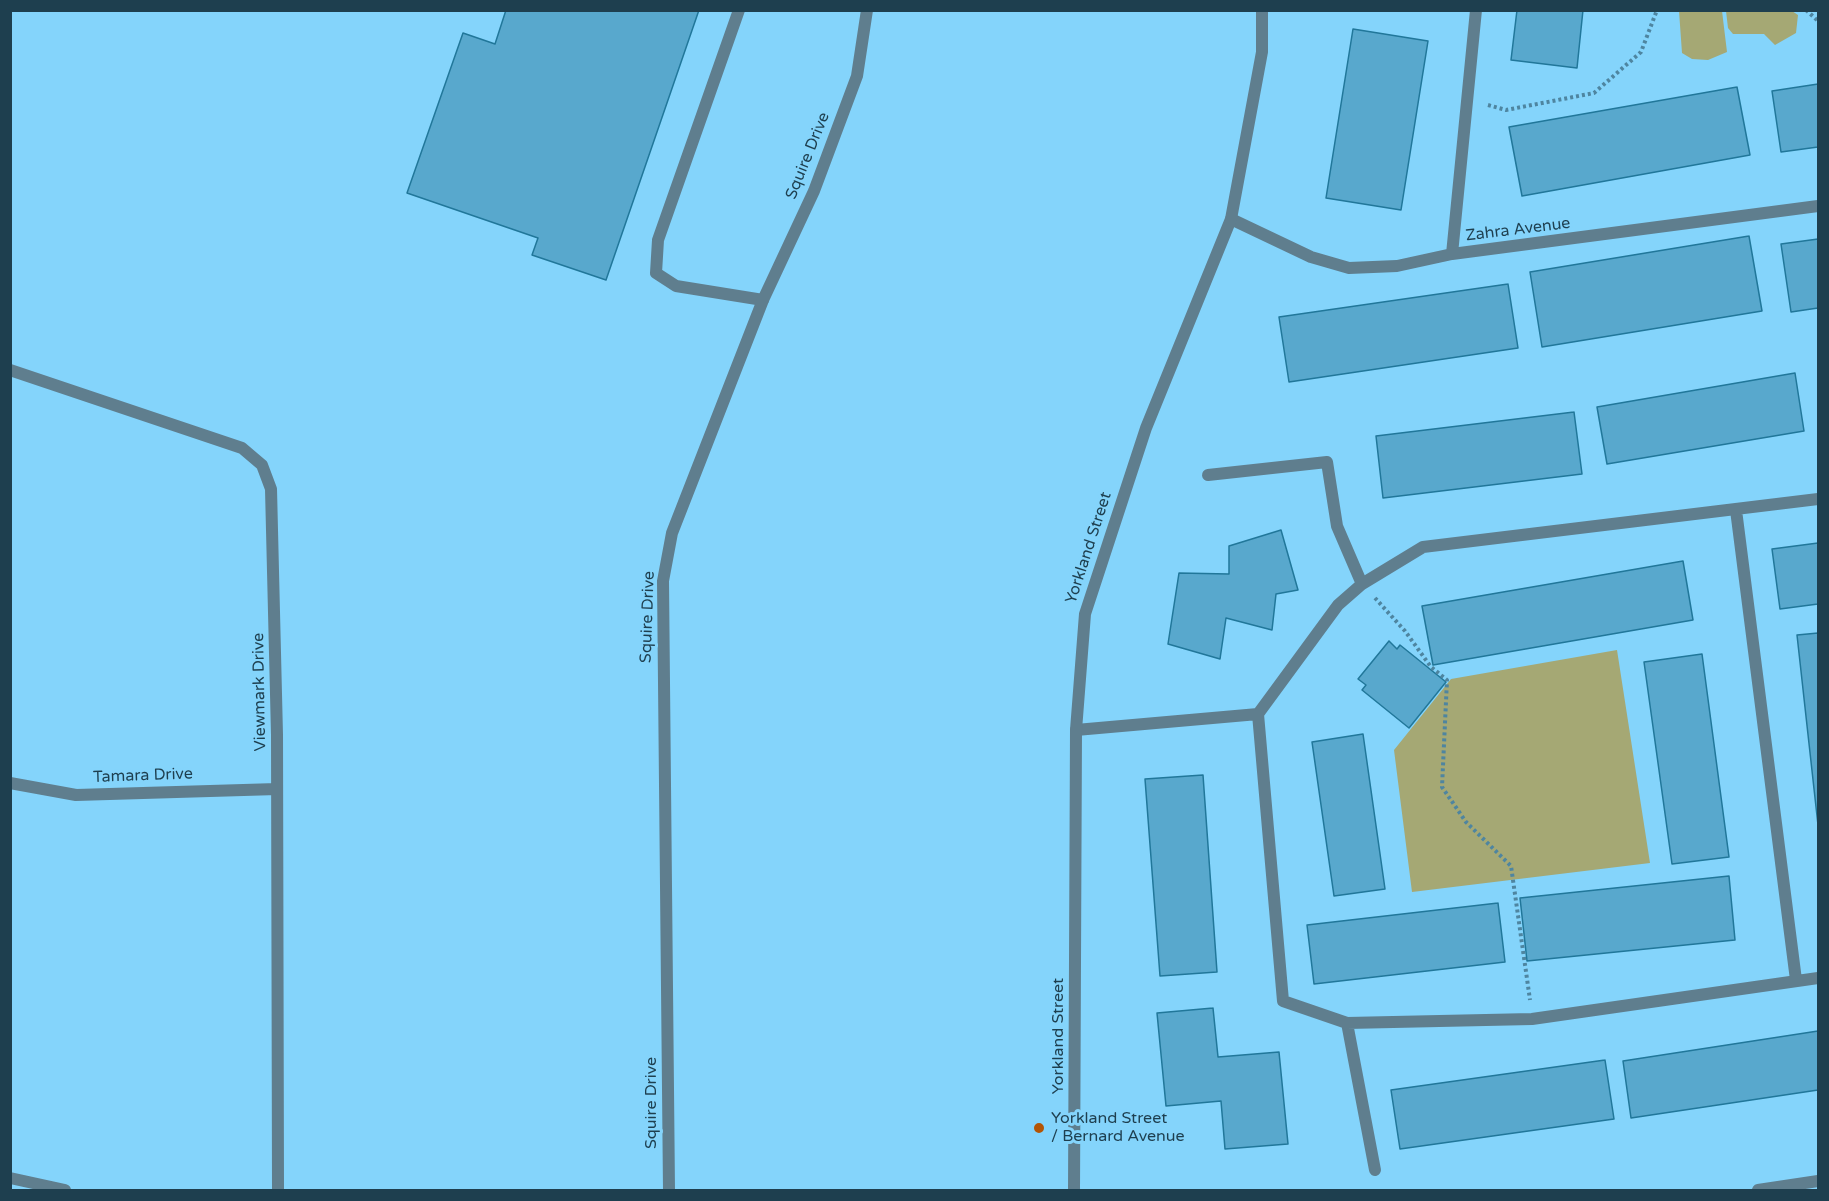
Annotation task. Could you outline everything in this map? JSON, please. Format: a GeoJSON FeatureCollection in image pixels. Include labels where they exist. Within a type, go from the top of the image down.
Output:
{"type":"FeatureCollection","features":[{"type":"Feature","properties":{"kind":"street"},"geometry":{"type":"LineString","coordinates":[[739,10],[658,240],[656,273],[676,286],[763,300]]}},
{"type":"Feature","properties":{"kind":"street","name":"Squire Drive"},"geometry":{"type":"LineString","coordinates":[[669,1191],[663,581],[672,533],[763,300],[814,191],[857,76],[867,10]]}},
{"type":"Feature","properties":{"kind":"street","name":"Yorkland Street"},"geometry":{"type":"LineString","coordinates":[[1074,1191],[1076,730],[1085,614],[1146,428],[1231,219],[1262,52],[1262,10]]}},
{"type":"Feature","properties":{"kind":"street"},"geometry":{"type":"LineString","coordinates":[[1452,254],[1476,10]]}},
{"type":"Feature","properties":{"kind":"street","name":"Zahra Avenue"},"geometry":{"type":"LineString","coordinates":[[1231,219],[1311,257],[1349,268],[1397,266],[1452,254],[1818,206]]}},
{"type":"Feature","properties":{"kind":"street","name":"Viewmark Drive"},"geometry":{"type":"LineString","coordinates":[[10,370],[242,448],[262,465],[271,489],[277,789],[278,1191]]}},
{"type":"Feature","properties":{"kind":"street"},"geometry":{"type":"LineString","coordinates":[[1208,475],[1328,462],[1336,526],[1362,584]]}},
{"type":"Feature","properties":{"kind":"street"},"geometry":{"type":"LineString","coordinates":[[1818,499],[1422,547],[1362,584],[1338,605],[1258,714],[1283,1001],[1347,1023],[1532,1019],[1818,978]]}},
{"type":"Feature","properties":{"kind":"street"},"geometry":{"type":"LineString","coordinates":[[1736,510],[1796,980]]}},
{"type":"Feature","properties":{"kind":"street"},"geometry":{"type":"LineString","coordinates":[[1076,730],[1258,714]]}},
{"type":"Feature","properties":{"kind":"street","name":"Tamara Drive"},"geometry":{"type":"LineString","coordinates":[[10,783],[76,795],[277,789]]}},
{"type":"Feature","properties":{"kind":"street"},"geometry":{"type":"LineString","coordinates":[[1347,1023],[1375,1170]]}},
{"type":"Feature","properties":{"kind":"street"},"geometry":{"type":"LineString","coordinates":[[10,1178],[64,1191]]}},
{"type":"Feature","properties":{"kind":"street"},"geometry":{"type":"LineString","coordinates":[[1758,1191],[1818,1181]]}},
{"type":"Feature","properties":{"kind":"path"},"geometry":{"type":"LineString","coordinates":[[1466,99],[1506,110],[1594,93],[1641,52],[1657,10]]}},
{"type":"Feature","properties":{"kind":"path"},"geometry":{"type":"LineString","coordinates":[[1806,10],[1818,21]]}},
{"type":"Feature","properties":{"kind":"path"},"geometry":{"type":"LineString","coordinates":[[1362,584],[1405,631],[1431,667],[1447,680],[1442,787],[1466,822],[1511,866],[1532,1019]]}},
{"type":"Feature","properties":{"kind":"green space"},"geometry":{"type":"Polygon","coordinates":[[[1679,11],[1722,11],[1727,52],[1708,60],[1692,59],[1682,53],[1679,11]]]}},
{"type":"Feature","properties":{"kind":"green space"},"geometry":{"type":"Polygon","coordinates":[[[1726,11],[1792,11],[1798,15],[1796,33],[1775,45],[1764,34],[1733,34],[1728,28],[1726,11]]]}},
{"type":"Feature","properties":{"kind":"green space"},"geometry":{"type":"Polygon","coordinates":[[[1617,650],[1650,863],[1412,892],[1394,750],[1451,679],[1617,650]]]}},
{"type":"Feature","properties":{"kind":"building"},"geometry":{"type":"Polygon","coordinates":[[[506,10],[699,10],[606,280],[532,255],[538,238],[407,193],[463,33],[495,44],[506,10]]]}},
{"type":"Feature","properties":{"kind":"building"},"geometry":{"type":"Polygon","coordinates":[[[1517,10],[1583,10],[1577,68],[1511,60],[1517,10]]]}},
{"type":"Feature","properties":{"kind":"building"},"geometry":{"type":"Polygon","coordinates":[[[1353,29],[1428,41],[1401,210],[1326,198],[1353,29]]]}},
{"type":"Feature","properties":{"kind":"building"},"geometry":{"type":"Polygon","coordinates":[[[1818,84],[1818,147],[1781,152],[1772,91],[1818,84]]]}},
{"type":"Feature","properties":{"kind":"building"},"geometry":{"type":"Polygon","coordinates":[[[1737,87],[1750,155],[1522,196],[1509,127],[1737,87]]]}},
{"type":"Feature","properties":{"kind":"building"},"geometry":{"type":"Polygon","coordinates":[[[1749,236],[1762,311],[1542,347],[1530,272],[1749,236]]]}},
{"type":"Feature","properties":{"kind":"building"},"geometry":{"type":"Polygon","coordinates":[[[1818,239],[1818,308],[1791,312],[1781,244],[1818,239]]]}},
{"type":"Feature","properties":{"kind":"building"},"geometry":{"type":"Polygon","coordinates":[[[1508,284],[1518,348],[1289,382],[1279,317],[1508,284]]]}},
{"type":"Feature","properties":{"kind":"building"},"geometry":{"type":"Polygon","coordinates":[[[1795,373],[1804,431],[1607,464],[1597,407],[1795,373]]]}},
{"type":"Feature","properties":{"kind":"building"},"geometry":{"type":"Polygon","coordinates":[[[1574,412],[1582,474],[1383,498],[1376,436],[1574,412]]]}},
{"type":"Feature","properties":{"kind":"building"},"geometry":{"type":"Polygon","coordinates":[[[1281,530],[1298,590],[1276,594],[1272,630],[1226,618],[1220,659],[1168,644],[1179,573],[1229,574],[1229,546],[1281,530]]]}},
{"type":"Feature","properties":{"kind":"building"},"geometry":{"type":"Polygon","coordinates":[[[1818,543],[1818,604],[1780,609],[1772,549],[1818,543]]]}},
{"type":"Feature","properties":{"kind":"building"},"geometry":{"type":"Polygon","coordinates":[[[1683,561],[1693,620],[1433,665],[1422,606],[1683,561]]]}},
{"type":"Feature","properties":{"kind":"building"},"geometry":{"type":"Polygon","coordinates":[[[1818,633],[1818,825],[1797,635],[1818,633]]]}},
{"type":"Feature","properties":{"kind":"building"},"geometry":{"type":"Polygon","coordinates":[[[1389,641],[1397,649],[1400,645],[1446,682],[1409,728],[1362,690],[1366,685],[1358,679],[1389,641]]]}},
{"type":"Feature","properties":{"kind":"building"},"geometry":{"type":"Polygon","coordinates":[[[1702,654],[1729,857],[1672,864],[1644,662],[1702,654]]]}},
{"type":"Feature","properties":{"kind":"building"},"geometry":{"type":"Polygon","coordinates":[[[1363,734],[1385,889],[1334,896],[1312,742],[1363,734]]]}},
{"type":"Feature","properties":{"kind":"building"},"geometry":{"type":"Polygon","coordinates":[[[1203,775],[1217,972],[1160,976],[1145,779],[1203,775]]]}},
{"type":"Feature","properties":{"kind":"building"},"geometry":{"type":"Polygon","coordinates":[[[1729,876],[1735,940],[1527,961],[1520,898],[1729,876]]]}},
{"type":"Feature","properties":{"kind":"building"},"geometry":{"type":"Polygon","coordinates":[[[1498,903],[1505,962],[1314,984],[1307,925],[1498,903]]]}},
{"type":"Feature","properties":{"kind":"building"},"geometry":{"type":"Polygon","coordinates":[[[1213,1008],[1218,1057],[1279,1052],[1288,1144],[1225,1149],[1221,1101],[1166,1106],[1157,1013],[1213,1008]]]}},
{"type":"Feature","properties":{"kind":"building"},"geometry":{"type":"Polygon","coordinates":[[[1818,1031],[1818,1090],[1631,1118],[1623,1061],[1818,1031]]]}},
{"type":"Feature","properties":{"kind":"building"},"geometry":{"type":"Polygon","coordinates":[[[1605,1060],[1614,1119],[1400,1149],[1391,1090],[1605,1060]]]}},
{"type":"Feature","properties":{"kind":"place","name":"Yorkland Street / Bernard Avenue"},"geometry":{"type":"Point","coordinates":[1039,1128]}}]}
